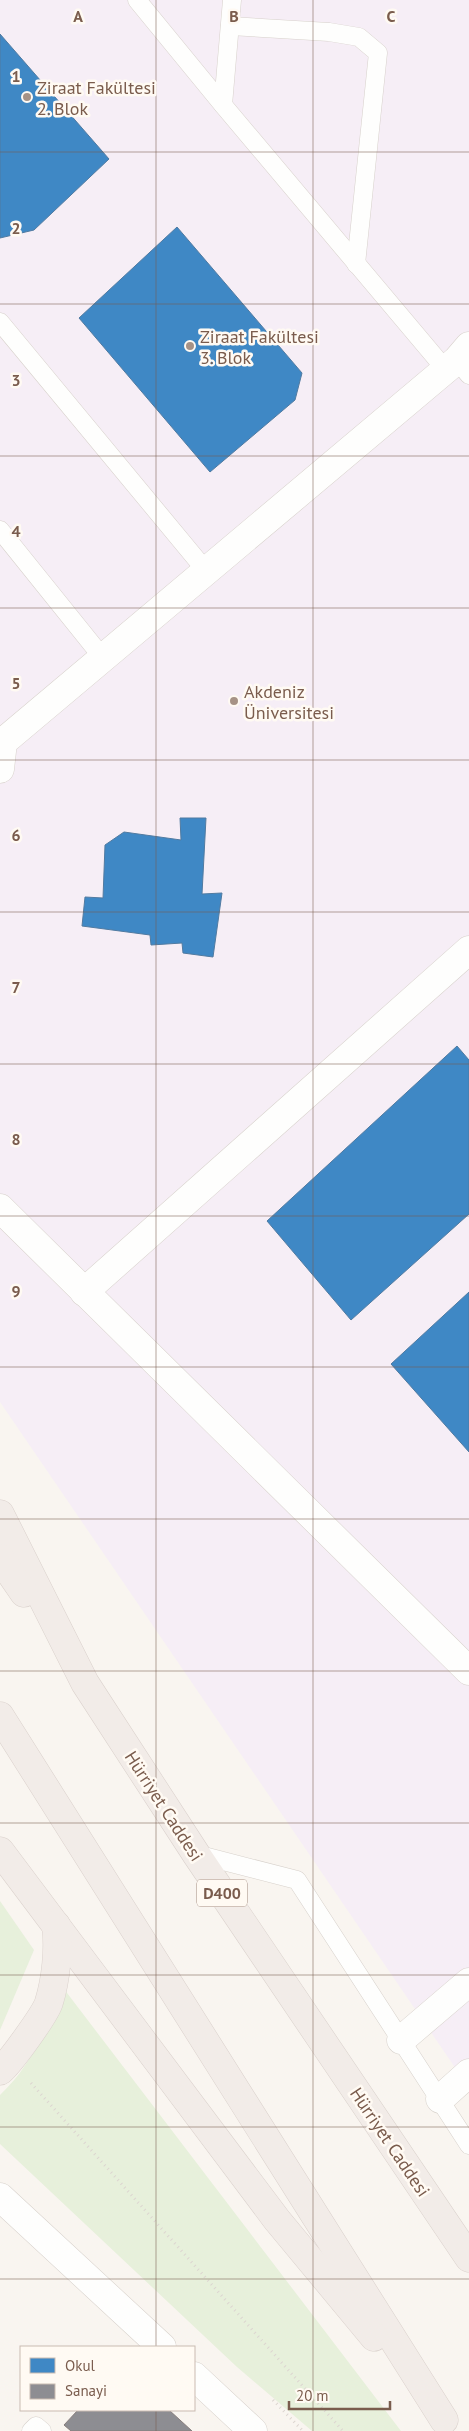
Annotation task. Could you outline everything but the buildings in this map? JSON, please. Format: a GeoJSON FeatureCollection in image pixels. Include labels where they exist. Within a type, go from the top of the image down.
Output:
{"type":"FeatureCollection","features":[{"type":"Feature","properties":{"kind":"highway","name":"Hürriyet Caddesi"},"geometry":{"type":"LineString","coordinates":[[0,1514],[85,1683],[196,1854],[469,2258]]}},
{"type":"Feature","properties":{"kind":"highway"},"geometry":{"type":"LineString","coordinates":[[0,1558],[85,1683]]}},
{"type":"Feature","properties":{"kind":"highway"},"geometry":{"type":"LineString","coordinates":[[0,1716],[447,2426]]}},
{"type":"Feature","properties":{"kind":"highway"},"geometry":{"type":"LineString","coordinates":[[0,1851],[277,2220],[447,2426]]}},
{"type":"Feature","properties":{"kind":"highway"},"geometry":{"type":"LineString","coordinates":[[0,2072],[11,2060],[49,2004],[58,1942],[56,1925]]}},
{"type":"Feature","properties":{"kind":"street"},"geometry":{"type":"LineString","coordinates":[[0,769],[1,741],[460,363]]}},
{"type":"Feature","properties":{"kind":"street"},"geometry":{"type":"LineString","coordinates":[[84,1292],[469,950]]}},
{"type":"Feature","properties":{"kind":"street"},"geometry":{"type":"LineString","coordinates":[[0,1208],[469,1671]]}},
{"type":"Feature","properties":{"kind":"street"},"geometry":{"type":"LineString","coordinates":[[401,2040],[469,1982]]}},
{"type":"Feature","properties":{"kind":"street"},"geometry":{"type":"LineString","coordinates":[[440,2100],[469,2073]]}},
{"type":"Feature","properties":{"kind":"street"},"geometry":{"type":"LineString","coordinates":[[0,2197],[161,2346]]}},
{"type":"Feature","properties":{"kind":"street"},"geometry":{"type":"LineString","coordinates":[[195,2377],[253,2431]]}},
{"type":"Feature","properties":{"kind":"lane"},"geometry":{"type":"LineString","coordinates":[[137,0],[222,105],[356,264],[460,363]]}},
{"type":"Feature","properties":{"kind":"lane"},"geometry":{"type":"LineString","coordinates":[[222,105],[232,0]]}},
{"type":"Feature","properties":{"kind":"lane"},"geometry":{"type":"LineString","coordinates":[[230,26],[329,32],[358,37],[378,53],[356,264]]}},
{"type":"Feature","properties":{"kind":"lane"},"geometry":{"type":"LineString","coordinates":[[0,322],[207,572]]}},
{"type":"Feature","properties":{"kind":"lane"},"geometry":{"type":"LineString","coordinates":[[0,530],[103,658]]}},
{"type":"Feature","properties":{"kind":"lane"},"geometry":{"type":"LineString","coordinates":[[196,1854],[297,1880],[469,2144]]}},
{"type":"Feature","properties":{"kind":"lane"},"geometry":{"type":"LineString","coordinates":[[31,2431],[36,2426],[42,2431]]}},
{"type":"Feature","properties":{"kind":"path"},"geometry":{"type":"LineString","coordinates":[[28,2079],[343,2431]]}},
{"type":"Feature","properties":{"kind":"path"},"geometry":{"type":"LineString","coordinates":[[273,2400],[303,2431]]}},
{"type":"Feature","properties":{"kind":"shaded area","name":"Akdeniz Üniversitesi"},"geometry":{"type":"Polygon","coordinates":[[[0,0],[469,0],[469,2088],[0,1402],[0,0]]]}},
{"type":"Feature","properties":{"kind":"green space"},"geometry":{"type":"Polygon","coordinates":[[[0,1901],[34,1950],[0,2030],[0,1901]]]}},
{"type":"Feature","properties":{"kind":"green space"},"geometry":{"type":"Polygon","coordinates":[[[64,1989],[401,2431],[312,2431],[237,2367],[0,2144],[0,2095],[30,2059],[64,1989]]]}},
{"type":"Feature","properties":{"kind":"place","name":"Ziraat Fakültesi 2. Blok"},"geometry":{"type":"Point","coordinates":[27,97]}},
{"type":"Feature","properties":{"kind":"place","name":"Ziraat Fakültesi 3. Blok"},"geometry":{"type":"Point","coordinates":[190,346]}},
{"type":"Feature","properties":{"kind":"place","name":"Akdeniz Üniversitesi"},"geometry":{"type":"Point","coordinates":[234,701]}}]}
